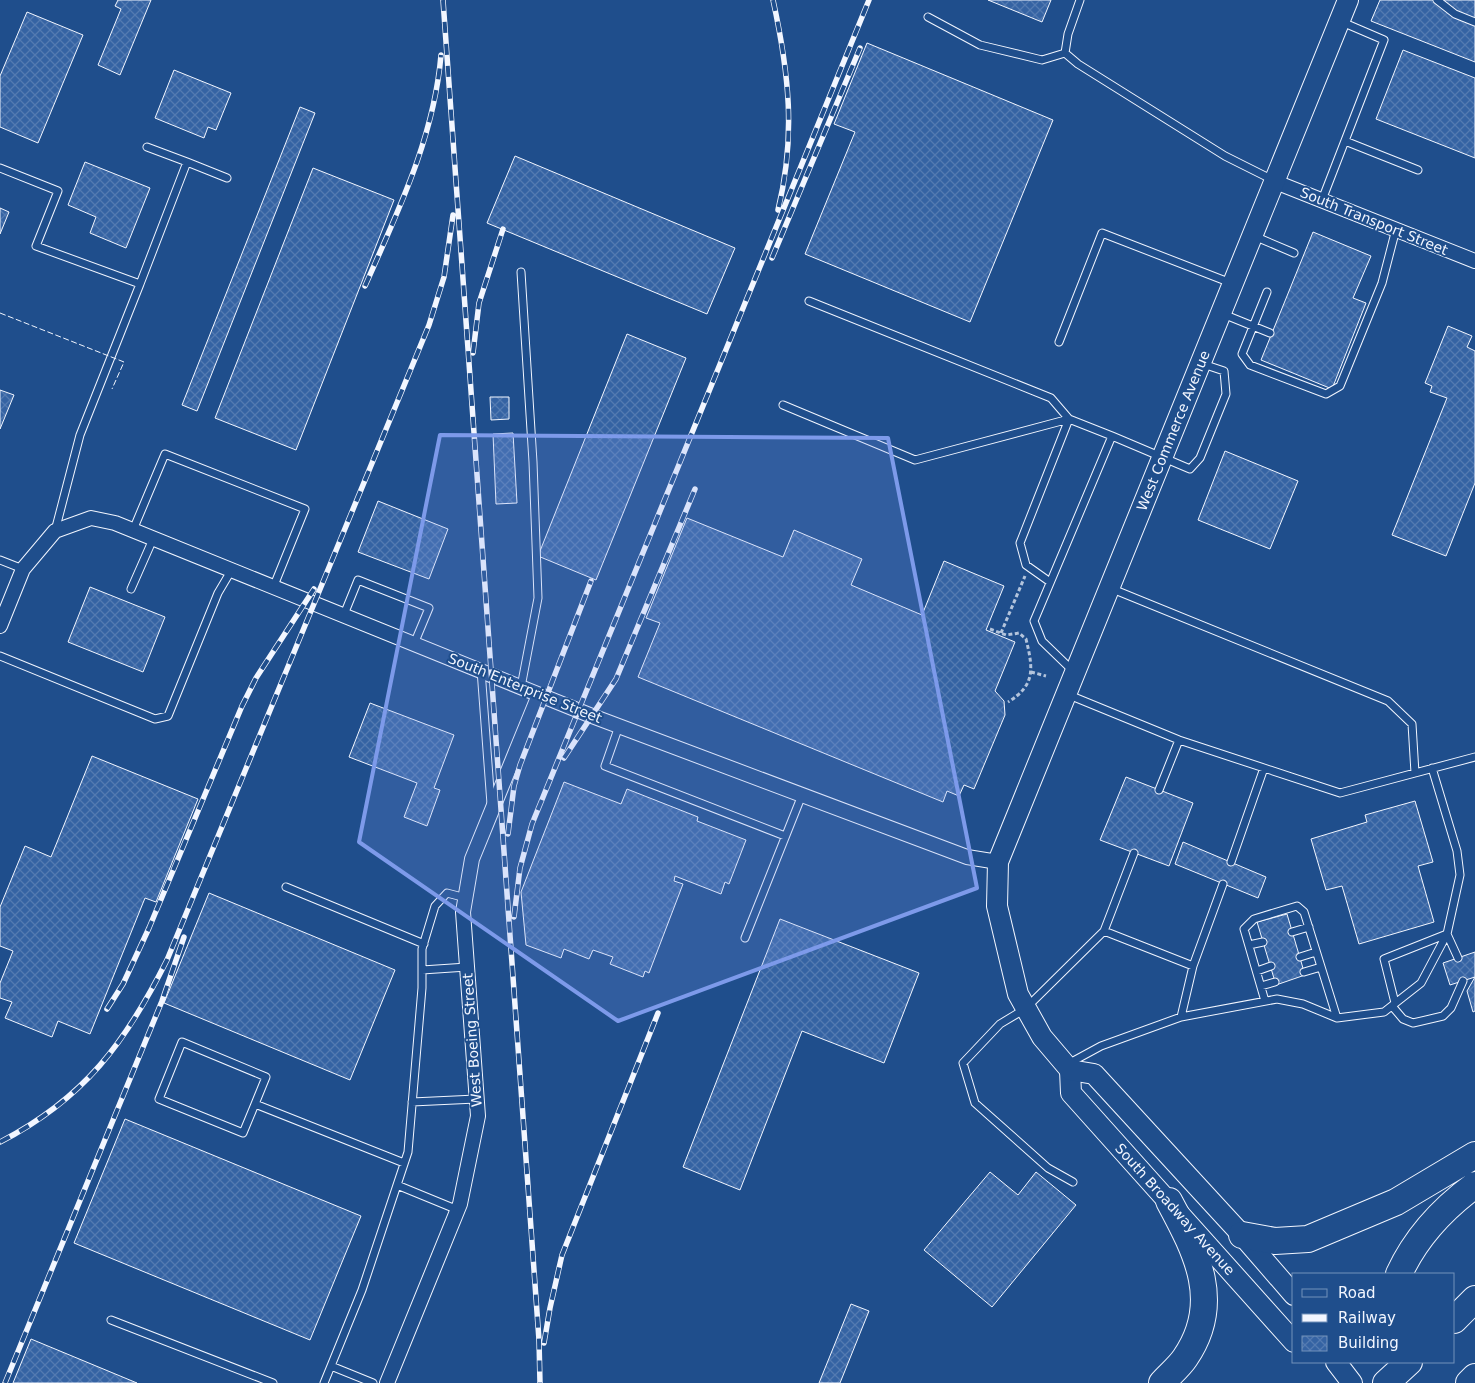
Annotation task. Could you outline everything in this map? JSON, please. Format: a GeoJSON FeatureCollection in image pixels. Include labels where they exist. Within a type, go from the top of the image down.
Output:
{"type":"FeatureCollection","features":[{"type":"Feature","properties":{"kind":"highway"},"geometry":{"type":"LineString","coordinates":[[1242,1235],[1275,1241],[1308,1239],[1396,1202],[1475,1155]]}},
{"type":"Feature","properties":{"kind":"highway"},"geometry":{"type":"LineString","coordinates":[[1400,1273],[1419,1238],[1437,1217],[1475,1185]]}},
{"type":"Feature","properties":{"kind":"highway"},"geometry":{"type":"LineString","coordinates":[[1162,1383],[1184,1359],[1198,1335],[1205,1312],[1203,1282],[1191,1242],[1169,1201]]}},
{"type":"Feature","properties":{"kind":"highway"},"geometry":{"type":"LineString","coordinates":[[1455,1319],[1475,1299]]}},
{"type":"Feature","properties":{"kind":"highway"},"geometry":{"type":"LineString","coordinates":[[1384,1363],[1385,1383]]}},
{"type":"Feature","properties":{"kind":"highway"},"geometry":{"type":"LineString","coordinates":[[1385,1383],[1408,1363]]}},
{"type":"Feature","properties":{"kind":"highway"},"geometry":{"type":"LineString","coordinates":[[1469,1383],[1475,1377]]}},
{"type":"Feature","properties":{"kind":"street","name":"West Commerce Avenue"},"geometry":{"type":"LineString","coordinates":[[998,862],[1273,180],[1348,0]]}},
{"type":"Feature","properties":{"kind":"street","name":"South Transport Street"},"geometry":{"type":"LineString","coordinates":[[1273,180],[1475,261]]}},
{"type":"Feature","properties":{"kind":"street","name":"South Enterprise Street"},"geometry":{"type":"LineString","coordinates":[[54,531],[91,518],[115,523],[539,695],[967,857],[998,862]]}},
{"type":"Feature","properties":{"kind":"street"},"geometry":{"type":"LineString","coordinates":[[0,626],[23,569],[54,531]]}},
{"type":"Feature","properties":{"kind":"street","name":"West Boeing Street"},"geometry":{"type":"LineString","coordinates":[[387,1383],[458,1210],[478,1116],[463,912],[472,859],[539,695]]}},
{"type":"Feature","properties":{"kind":"street"},"geometry":{"type":"LineString","coordinates":[[998,862],[998,906],[1018,994],[1025,1010],[1042,1037],[1068,1067],[1094,1074],[1292,1292]]}},
{"type":"Feature","properties":{"kind":"street","name":"South Broadway Avenue"},"geometry":{"type":"LineString","coordinates":[[1068,1067],[1071,1093],[1292,1340]]}},
{"type":"Feature","properties":{"kind":"street"},"geometry":{"type":"LineString","coordinates":[[1332,1363],[1352,1383]]}},
{"type":"Feature","properties":{"kind":"lane"},"geometry":{"type":"LineString","coordinates":[[1065,53],[1068,34],[1080,0]]}},
{"type":"Feature","properties":{"kind":"lane"},"geometry":{"type":"LineString","coordinates":[[1438,0],[1455,14],[1475,22]]}},
{"type":"Feature","properties":{"kind":"lane"},"geometry":{"type":"LineString","coordinates":[[928,17],[980,45],[1042,60],[1065,53]]}},
{"type":"Feature","properties":{"kind":"lane"},"geometry":{"type":"LineString","coordinates":[[1322,200],[1384,40],[1339,20]]}},
{"type":"Feature","properties":{"kind":"lane"},"geometry":{"type":"LineString","coordinates":[[1065,53],[1078,64],[1225,156],[1273,180]]}},
{"type":"Feature","properties":{"kind":"lane"},"geometry":{"type":"LineString","coordinates":[[1345,141],[1418,170]]}},
{"type":"Feature","properties":{"kind":"lane"},"geometry":{"type":"LineString","coordinates":[[146,147],[227,178]]}},
{"type":"Feature","properties":{"kind":"lane"},"geometry":{"type":"LineString","coordinates":[[54,531],[80,436],[187,162]]}},
{"type":"Feature","properties":{"kind":"lane"},"geometry":{"type":"LineString","coordinates":[[0,168],[58,191],[36,246],[140,284]]}},
{"type":"Feature","properties":{"kind":"lane"},"geometry":{"type":"LineString","coordinates":[[1267,292],[1242,354],[1250,364],[1326,394],[1340,386],[1382,283],[1396,230]]}},
{"type":"Feature","properties":{"kind":"lane"},"geometry":{"type":"LineString","coordinates":[[1059,342],[1102,233],[1232,283]]}},
{"type":"Feature","properties":{"kind":"lane"},"geometry":{"type":"LineString","coordinates":[[1251,235],[1294,253]]}},
{"type":"Feature","properties":{"kind":"lane"},"geometry":{"type":"LineString","coordinates":[[521,272],[533,462],[538,598],[521,687]]}},
{"type":"Feature","properties":{"kind":"lane"},"geometry":{"type":"LineString","coordinates":[[809,301],[1051,398],[1068,418],[1190,469],[1200,458],[1226,394],[1224,372],[1200,362]]}},
{"type":"Feature","properties":{"kind":"lane"},"geometry":{"type":"LineString","coordinates":[[1220,312],[1270,332]]}},
{"type":"Feature","properties":{"kind":"lane"},"geometry":{"type":"LineString","coordinates":[[783,405],[915,460],[1068,418]]}},
{"type":"Feature","properties":{"kind":"lane"},"geometry":{"type":"LineString","coordinates":[[1050,582],[1026,565],[1020,543],[1068,418]]}},
{"type":"Feature","properties":{"kind":"lane"},"geometry":{"type":"LineString","coordinates":[[1075,673],[1042,641],[1034,622],[1112,436]]}},
{"type":"Feature","properties":{"kind":"lane"},"geometry":{"type":"LineString","coordinates":[[133,530],[165,454],[305,509],[273,588]]}},
{"type":"Feature","properties":{"kind":"lane"},"geometry":{"type":"LineString","coordinates":[[132,589],[153,539]]}},
{"type":"Feature","properties":{"kind":"lane"},"geometry":{"type":"LineString","coordinates":[[0,560],[23,569]]}},
{"type":"Feature","properties":{"kind":"lane"},"geometry":{"type":"LineString","coordinates":[[0,656],[155,719],[168,716],[218,593],[231,571]]}},
{"type":"Feature","properties":{"kind":"lane"},"geometry":{"type":"LineString","coordinates":[[343,617],[358,580],[429,608],[414,644]]}},
{"type":"Feature","properties":{"kind":"lane"},"geometry":{"type":"LineString","coordinates":[[1109,588],[1388,701],[1412,724],[1415,773]]}},
{"type":"Feature","properties":{"kind":"lane"},"geometry":{"type":"LineString","coordinates":[[481,670],[492,813]]}},
{"type":"Feature","properties":{"kind":"lane"},"geometry":{"type":"LineString","coordinates":[[1066,694],[1179,740],[1340,793],[1474,755]]}},
{"type":"Feature","properties":{"kind":"lane"},"geometry":{"type":"LineString","coordinates":[[620,726],[605,766],[785,836]]}},
{"type":"Feature","properties":{"kind":"lane"},"geometry":{"type":"LineString","coordinates":[[1159,790],[1179,740]]}},
{"type":"Feature","properties":{"kind":"lane"},"geometry":{"type":"LineString","coordinates":[[1231,862],[1264,768]]}},
{"type":"Feature","properties":{"kind":"lane"},"geometry":{"type":"LineString","coordinates":[[1068,1067],[1101,1046],[1181,1017],[1277,999],[1303,1004],[1336,1018],[1384,1012],[1421,984],[1447,934],[1460,875],[1458,852],[1432,768]]}},
{"type":"Feature","properties":{"kind":"lane"},"geometry":{"type":"LineString","coordinates":[[745,938],[802,795]]}},
{"type":"Feature","properties":{"kind":"lane"},"geometry":{"type":"LineString","coordinates":[[1073,1182],[1048,1168],[975,1103],[963,1063],[1000,1024],[1025,1010],[1104,931],[1134,852]]}},
{"type":"Feature","properties":{"kind":"lane"},"geometry":{"type":"LineString","coordinates":[[1181,1017],[1192,966],[1223,884]]}},
{"type":"Feature","properties":{"kind":"lane"},"geometry":{"type":"LineString","coordinates":[[286,888],[424,944]]}},
{"type":"Feature","properties":{"kind":"lane"},"geometry":{"type":"LineString","coordinates":[[324,1383],[362,1290],[408,1152],[424,944],[435,906],[447,893],[466,898]]}},
{"type":"Feature","properties":{"kind":"lane"},"geometry":{"type":"LineString","coordinates":[[1265,1001],[1244,929],[1254,919],[1297,906],[1304,912],[1336,1018]]}},
{"type":"Feature","properties":{"kind":"lane"},"geometry":{"type":"LineString","coordinates":[[1292,932],[1309,927]]}},
{"type":"Feature","properties":{"kind":"lane"},"geometry":{"type":"LineString","coordinates":[[1104,931],[1192,966]]}},
{"type":"Feature","properties":{"kind":"lane"},"geometry":{"type":"LineString","coordinates":[[1447,934],[1458,958]]}},
{"type":"Feature","properties":{"kind":"lane"},"geometry":{"type":"LineString","coordinates":[[1447,934],[1384,958],[1393,1005],[1404,1019],[1414,1023],[1443,1016],[1451,1008],[1463,981]]}},
{"type":"Feature","properties":{"kind":"lane"},"geometry":{"type":"LineString","coordinates":[[1249,945],[1263,942]]}},
{"type":"Feature","properties":{"kind":"lane"},"geometry":{"type":"LineString","coordinates":[[1300,957],[1316,952]]}},
{"type":"Feature","properties":{"kind":"lane"},"geometry":{"type":"LineString","coordinates":[[1257,970],[1270,966]]}},
{"type":"Feature","properties":{"kind":"lane"},"geometry":{"type":"LineString","coordinates":[[422,970],[467,967]]}},
{"type":"Feature","properties":{"kind":"lane"},"geometry":{"type":"LineString","coordinates":[[1304,972],[1321,968]]}},
{"type":"Feature","properties":{"kind":"lane"},"geometry":{"type":"LineString","coordinates":[[1261,986],[1275,982]]}},
{"type":"Feature","properties":{"kind":"lane"},"geometry":{"type":"LineString","coordinates":[[182,1042],[266,1077],[255,1104],[243,1133],[159,1099],[182,1042]]}},
{"type":"Feature","properties":{"kind":"lane"},"geometry":{"type":"LineString","coordinates":[[412,1102],[476,1099]]}},
{"type":"Feature","properties":{"kind":"lane"},"geometry":{"type":"LineString","coordinates":[[255,1104],[404,1163]]}},
{"type":"Feature","properties":{"kind":"lane"},"geometry":{"type":"LineString","coordinates":[[397,1185],[458,1210]]}},
{"type":"Feature","properties":{"kind":"lane"},"geometry":{"type":"LineString","coordinates":[[111,1320],[273,1383]]}},
{"type":"Feature","properties":{"kind":"lane"},"geometry":{"type":"LineString","coordinates":[[331,1366],[373,1383]]}},
{"type":"Feature","properties":{"kind":"path"},"geometry":{"type":"LineString","coordinates":[[1001,633],[1026,574]]}},
{"type":"Feature","properties":{"kind":"path"},"geometry":{"type":"LineString","coordinates":[[990,629],[1006,635],[1019,633],[1026,639],[1031,672],[1027,685],[1018,696],[1008,702]]}},
{"type":"Feature","properties":{"kind":"path"},"geometry":{"type":"LineString","coordinates":[[1031,672],[1046,676]]}},
{"type":"Feature","properties":{"kind":"highlighted area"},"geometry":{"type":"Polygon","coordinates":[[[440,435],[888,438],[977,888],[618,1021],[359,842],[440,435]]]}},
{"type":"Feature","properties":{"kind":"building"},"geometry":{"type":"Polygon","coordinates":[[[118,0],[151,0],[120,75],[98,65],[121,9],[115,6],[118,0]]]}},
{"type":"Feature","properties":{"kind":"building"},"geometry":{"type":"Polygon","coordinates":[[[988,0],[1051,0],[1042,22],[988,0]]]}},
{"type":"Feature","properties":{"kind":"building"},"geometry":{"type":"Polygon","coordinates":[[[1380,0],[1475,0],[1475,62],[1371,21],[1380,0]]]}},
{"type":"Feature","properties":{"kind":"building"},"geometry":{"type":"Polygon","coordinates":[[[27,12],[83,35],[38,143],[0,127],[0,76],[27,12]]]}},
{"type":"Feature","properties":{"kind":"building"},"geometry":{"type":"Polygon","coordinates":[[[867,43],[1053,120],[970,322],[805,254],[855,132],[834,124],[867,43]]]}},
{"type":"Feature","properties":{"kind":"building"},"geometry":{"type":"Polygon","coordinates":[[[1403,50],[1475,78],[1475,158],[1376,119],[1403,50]]]}},
{"type":"Feature","properties":{"kind":"building"},"geometry":{"type":"Polygon","coordinates":[[[174,70],[231,93],[216,130],[208,127],[204,138],[155,118],[174,70]]]}},
{"type":"Feature","properties":{"kind":"building"},"geometry":{"type":"Polygon","coordinates":[[[300,107],[315,113],[197,411],[182,405],[300,107]]]}},
{"type":"Feature","properties":{"kind":"building"},"geometry":{"type":"Polygon","coordinates":[[[515,156],[735,248],[707,314],[487,223],[515,156]]]}},
{"type":"Feature","properties":{"kind":"building"},"geometry":{"type":"Polygon","coordinates":[[[85,162],[150,188],[126,248],[90,233],[96,217],[68,205],[85,162]]]}},
{"type":"Feature","properties":{"kind":"building"},"geometry":{"type":"Polygon","coordinates":[[[313,168],[394,200],[296,450],[215,418],[313,168]]]}},
{"type":"Feature","properties":{"kind":"building"},"geometry":{"type":"Polygon","coordinates":[[[0,208],[9,212],[0,234],[0,208]]]}},
{"type":"Feature","properties":{"kind":"building"},"geometry":{"type":"Polygon","coordinates":[[[1313,232],[1371,256],[1353,298],[1366,303],[1332,389],[1261,360],[1313,232]]]}},
{"type":"Feature","properties":{"kind":"building"},"geometry":{"type":"Polygon","coordinates":[[[1448,326],[1472,336],[1467,347],[1475,351],[1475,483],[1446,556],[1392,535],[1447,398],[1430,392],[1432,386],[1425,383],[1448,326]]]}},
{"type":"Feature","properties":{"kind":"building"},"geometry":{"type":"Polygon","coordinates":[[[627,334],[686,358],[596,580],[538,556],[627,334]]]}},
{"type":"Feature","properties":{"kind":"building"},"geometry":{"type":"Polygon","coordinates":[[[0,390],[14,395],[0,429],[0,390]]]}},
{"type":"Feature","properties":{"kind":"building"},"geometry":{"type":"Polygon","coordinates":[[[490,397],[509,397],[509,419],[491,420],[490,397]]]}},
{"type":"Feature","properties":{"kind":"building"},"geometry":{"type":"Polygon","coordinates":[[[513,433],[517,503],[496,504],[493,434],[513,433]]]}},
{"type":"Feature","properties":{"kind":"building"},"geometry":{"type":"Polygon","coordinates":[[[1225,451],[1298,481],[1270,549],[1198,520],[1225,451]]]}},
{"type":"Feature","properties":{"kind":"building"},"geometry":{"type":"Polygon","coordinates":[[[378,501],[448,529],[429,579],[358,552],[378,501]]]}},
{"type":"Feature","properties":{"kind":"building"},"geometry":{"type":"Polygon","coordinates":[[[687,518],[783,557],[794,530],[862,559],[851,585],[922,615],[944,561],[1004,586],[986,630],[1015,642],[995,691],[1004,701],[1005,715],[974,789],[964,785],[959,796],[947,791],[943,802],[638,677],[660,623],[646,618],[687,518]]]}},
{"type":"Feature","properties":{"kind":"building"},"geometry":{"type":"Polygon","coordinates":[[[90,587],[165,617],[143,672],[68,642],[90,587]]]}},
{"type":"Feature","properties":{"kind":"building"},"geometry":{"type":"Polygon","coordinates":[[[370,703],[454,735],[434,788],[440,790],[427,826],[404,817],[417,783],[349,757],[370,703]]]}},
{"type":"Feature","properties":{"kind":"building"},"geometry":{"type":"Polygon","coordinates":[[[92,756],[198,799],[156,902],[145,898],[90,1034],[58,1021],[52,1037],[5,1018],[12,1002],[0,998],[0,983],[13,951],[0,946],[0,907],[25,846],[51,857],[92,756]]]}},
{"type":"Feature","properties":{"kind":"building"},"geometry":{"type":"Polygon","coordinates":[[[1126,777],[1193,803],[1169,866],[1100,840],[1126,777]]]}},
{"type":"Feature","properties":{"kind":"building"},"geometry":{"type":"Polygon","coordinates":[[[564,782],[621,804],[627,789],[698,817],[697,821],[746,840],[729,884],[725,882],[721,894],[675,876],[674,881],[683,884],[649,973],[645,971],[643,977],[610,964],[613,957],[593,950],[589,959],[564,949],[561,958],[526,945],[521,892],[564,782]]]}},
{"type":"Feature","properties":{"kind":"building"},"geometry":{"type":"Polygon","coordinates":[[[1415,801],[1433,862],[1418,866],[1434,922],[1359,944],[1342,886],[1326,890],[1311,839],[1367,822],[1365,815],[1415,801]]]}},
{"type":"Feature","properties":{"kind":"building"},"geometry":{"type":"Polygon","coordinates":[[[1183,842],[1266,877],[1258,898],[1175,864],[1183,842]]]}},
{"type":"Feature","properties":{"kind":"building"},"geometry":{"type":"Polygon","coordinates":[[[209,893],[395,970],[350,1080],[164,1003],[209,893]]]}},
{"type":"Feature","properties":{"kind":"building"},"geometry":{"type":"Polygon","coordinates":[[[1287,914],[1305,975],[1276,985],[1257,922],[1287,914]]]}},
{"type":"Feature","properties":{"kind":"building"},"geometry":{"type":"Polygon","coordinates":[[[780,919],[919,973],[884,1063],[802,1031],[740,1190],[683,1167],[780,919]]]}},
{"type":"Feature","properties":{"kind":"building"},"geometry":{"type":"Polygon","coordinates":[[[1475,952],[1475,977],[1450,985],[1443,963],[1475,952]]]}},
{"type":"Feature","properties":{"kind":"building"},"geometry":{"type":"Polygon","coordinates":[[[1475,977],[1475,1011],[1473,1012],[1467,991],[1475,977]]]}},
{"type":"Feature","properties":{"kind":"building"},"geometry":{"type":"Polygon","coordinates":[[[125,1119],[361,1216],[310,1340],[74,1243],[125,1119]]]}},
{"type":"Feature","properties":{"kind":"building"},"geometry":{"type":"Polygon","coordinates":[[[990,1172],[1018,1195],[1036,1172],[1076,1205],[992,1307],[924,1250],[990,1172]]]}},
{"type":"Feature","properties":{"kind":"building"},"geometry":{"type":"Polygon","coordinates":[[[851,1304],[869,1311],[840,1383],[819,1383],[851,1304]]]}},
{"type":"Feature","properties":{"kind":"building"},"geometry":{"type":"Polygon","coordinates":[[[31,1339],[137,1383],[13,1383],[31,1339]]]}},
{"type":"Feature","properties":{"kind":"railway"},"geometry":{"type":"LineString","coordinates":[[443,0],[539,1340],[540,1383]]}},
{"type":"Feature","properties":{"kind":"railway"},"geometry":{"type":"LineString","coordinates":[[773,0],[783,53],[789,130],[784,183],[778,210]]}},
{"type":"Feature","properties":{"kind":"railway"},"geometry":{"type":"LineString","coordinates":[[514,917],[520,868],[532,824],[869,0]]}},
{"type":"Feature","properties":{"kind":"railway"},"geometry":{"type":"LineString","coordinates":[[772,258],[860,48]]}},
{"type":"Feature","properties":{"kind":"railway"},"geometry":{"type":"LineString","coordinates":[[365,286],[402,202],[423,145],[431,116],[441,55]]}},
{"type":"Feature","properties":{"kind":"railway"},"geometry":{"type":"LineString","coordinates":[[0,1142],[56,1107],[100,1066],[135,1017],[167,960],[429,325],[444,277],[453,215]]}},
{"type":"Feature","properties":{"kind":"railway"},"geometry":{"type":"LineString","coordinates":[[473,353],[479,303],[503,229]]}},
{"type":"Feature","properties":{"kind":"railway"},"geometry":{"type":"LineString","coordinates":[[564,758],[616,679],[695,489]]}},
{"type":"Feature","properties":{"kind":"railway"},"geometry":{"type":"LineString","coordinates":[[508,834],[514,786],[520,765],[591,581]]}},
{"type":"Feature","properties":{"kind":"railway"},"geometry":{"type":"LineString","coordinates":[[107,1009],[123,984],[149,928],[242,706],[256,678],[314,589]]}},
{"type":"Feature","properties":{"kind":"railway"},"geometry":{"type":"LineString","coordinates":[[5,1383],[162,1001],[184,937]]}},
{"type":"Feature","properties":{"kind":"railway"},"geometry":{"type":"LineString","coordinates":[[544,1343],[562,1255],[658,1013]]}},
{"type":"Feature","properties":{"kind":"fence"},"geometry":{"type":"LineString","coordinates":[[0,313],[124,362],[112,389]]}}]}
